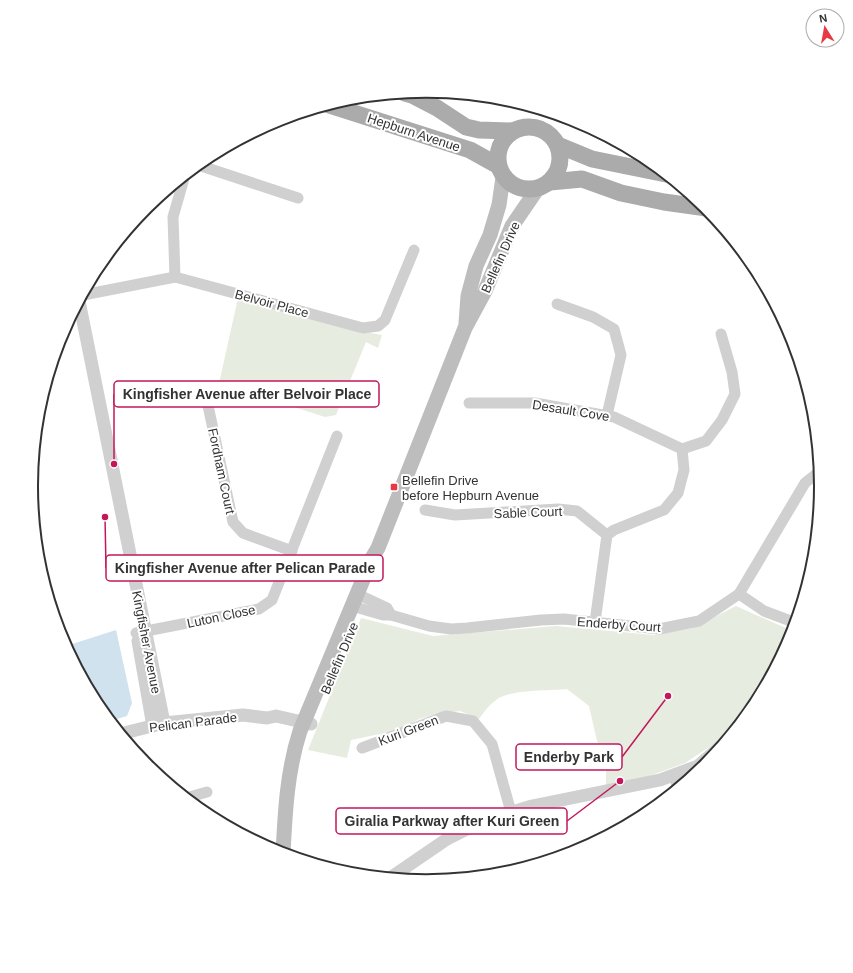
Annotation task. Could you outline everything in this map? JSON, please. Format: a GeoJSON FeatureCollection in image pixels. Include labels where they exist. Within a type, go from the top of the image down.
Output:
{"type":"FeatureCollection","features":[{"type":"Feature","properties":{"kind":"main road","name":"Hepburn Avenue"},"geometry":{"type":"LineString","coordinates":[[418,98],[437,108],[466,127],[479,130],[513,131]]}},
{"type":"Feature","properties":{"kind":"main road","name":"Hepburn Avenue"},"geometry":{"type":"LineString","coordinates":[[338,108],[464,148],[500,171]]}},
{"type":"Feature","properties":{"kind":"main road"},"geometry":{"type":"LineString","coordinates":[[654,172],[592,159],[558,145],[550,135],[539,128],[525,127],[513,131],[503,139],[497,151],[500,171],[512,186],[525,190],[544,185],[582,179],[621,193],[664,202],[695,206]]}},
{"type":"Feature","properties":{"kind":"main road"},"geometry":{"type":"LineString","coordinates":[[544,185],[558,171],[560,158],[558,145]]}},
{"type":"Feature","properties":{"kind":"main road","name":"Bellefin Drive"},"geometry":{"type":"LineString","coordinates":[[465,328],[468,296],[476,266],[490,235],[500,203],[500,171]]}},
{"type":"Feature","properties":{"kind":"main road","name":"Bellefin Drive"},"geometry":{"type":"LineString","coordinates":[[283,847],[287,798],[293,753],[306,727],[358,602],[372,558],[378,548],[465,328],[486,291],[512,226],[544,185]]}},
{"type":"Feature","properties":{"kind":"street"},"geometry":{"type":"LineString","coordinates":[[205,167],[298,198]]}},
{"type":"Feature","properties":{"kind":"street"},"geometry":{"type":"LineString","coordinates":[[175,277],[173,217],[182,184]]}},
{"type":"Feature","properties":{"kind":"street","name":"Belvoir Place"},"geometry":{"type":"LineString","coordinates":[[89,294],[175,277],[363,328],[378,326],[385,320],[414,250]]}},
{"type":"Feature","properties":{"kind":"street"},"geometry":{"type":"LineString","coordinates":[[557,304],[593,316],[614,329],[621,355],[607,415]]}},
{"type":"Feature","properties":{"kind":"street","name":"Kingfisher Avenue"},"geometry":{"type":"LineString","coordinates":[[81,310],[158,724]]}},
{"type":"Feature","properties":{"kind":"street","name":"Kingfisher Avenue"},"geometry":{"type":"LineString","coordinates":[[75,322],[141,633]]}},
{"type":"Feature","properties":{"kind":"street"},"geometry":{"type":"LineString","coordinates":[[595,622],[607,535],[614,530],[664,510],[678,493],[684,470],[682,449],[706,441],[722,420],[735,394],[732,372],[721,334]]}},
{"type":"Feature","properties":{"kind":"street","name":"Fordham Court"},"geometry":{"type":"LineString","coordinates":[[207,401],[233,522],[243,533],[292,551]]}},
{"type":"Feature","properties":{"kind":"street","name":"Desault Cove"},"geometry":{"type":"LineString","coordinates":[[468,403],[535,403],[607,415],[682,449]]}},
{"type":"Feature","properties":{"kind":"street","name":"Luton Close"},"geometry":{"type":"LineString","coordinates":[[141,633],[259,609],[272,600],[337,436]]}},
{"type":"Feature","properties":{"kind":"street","name":"Enderby Court"},"geometry":{"type":"LineString","coordinates":[[358,602],[387,608],[391,615],[429,626],[451,629],[564,619],[659,629],[699,621],[739,594],[805,483],[815,475]]}},
{"type":"Feature","properties":{"kind":"street","name":"Sable Court"},"geometry":{"type":"LineString","coordinates":[[425,510],[455,515],[558,509],[577,511],[607,535]]}},
{"type":"Feature","properties":{"kind":"street"},"geometry":{"type":"LineString","coordinates":[[739,594],[764,611],[790,622]]}},
{"type":"Feature","properties":{"kind":"street","name":"Pelican Parade"},"geometry":{"type":"LineString","coordinates":[[126,733],[158,724],[243,715],[267,718],[273,722],[306,727]]}},
{"type":"Feature","properties":{"kind":"street","name":"Kuri Green"},"geometry":{"type":"LineString","coordinates":[[362,748],[446,716],[473,721],[492,744],[511,812]]}},
{"type":"Feature","properties":{"kind":"street"},"geometry":{"type":"LineString","coordinates":[[396,874],[447,839],[467,829],[511,812],[532,806],[660,780],[695,767]]}},
{"type":"Feature","properties":{"kind":"street"},"geometry":{"type":"LineString","coordinates":[[673,776],[677,784]]}},
{"type":"Feature","properties":{"kind":"street"},"geometry":{"type":"LineString","coordinates":[[192,796],[207,792]]}},
{"type":"Feature","properties":{"kind":"shaded area"},"geometry":{"type":"Polygon","coordinates":[[[238,298],[364,332],[382,335],[378,348],[366,342],[336,415],[325,417],[266,398],[231,404],[218,388],[238,298]]]}},
{"type":"Feature","properties":{"kind":"shaded area"},"geometry":{"type":"Polygon","coordinates":[[[736,606],[787,629],[763,681],[750,702],[726,734],[685,763],[644,778],[606,785],[606,758],[597,741],[589,706],[567,689],[520,692],[502,696],[491,704],[479,719],[460,711],[437,714],[419,719],[399,730],[351,740],[347,758],[308,750],[361,618],[433,636],[556,626],[654,635],[693,628],[736,606]]]}},
{"type":"Feature","properties":{"kind":"water"},"geometry":{"type":"Polygon","coordinates":[[[116,630],[132,703],[127,716],[115,719],[90,681],[72,644],[116,630]]]}},
{"type":"Feature","properties":{"kind":"place","name":"Kingfisher Avenue after Belvoir Place"},"geometry":{"type":"Point","coordinates":[114,464]}},
{"type":"Feature","properties":{"kind":"place","name":"Bellefin Drive before Hepburn Avenue"},"geometry":{"type":"Point","coordinates":[394,487]}},
{"type":"Feature","properties":{"kind":"place","name":"Kingfisher Avenue after Pelican Parade"},"geometry":{"type":"Point","coordinates":[105,517]}},
{"type":"Feature","properties":{"kind":"place","name":"Enderby Park"},"geometry":{"type":"Point","coordinates":[668,696]}},
{"type":"Feature","properties":{"kind":"place","name":"Giralia Parkway after Kuri Green"},"geometry":{"type":"Point","coordinates":[620,781]}}]}
